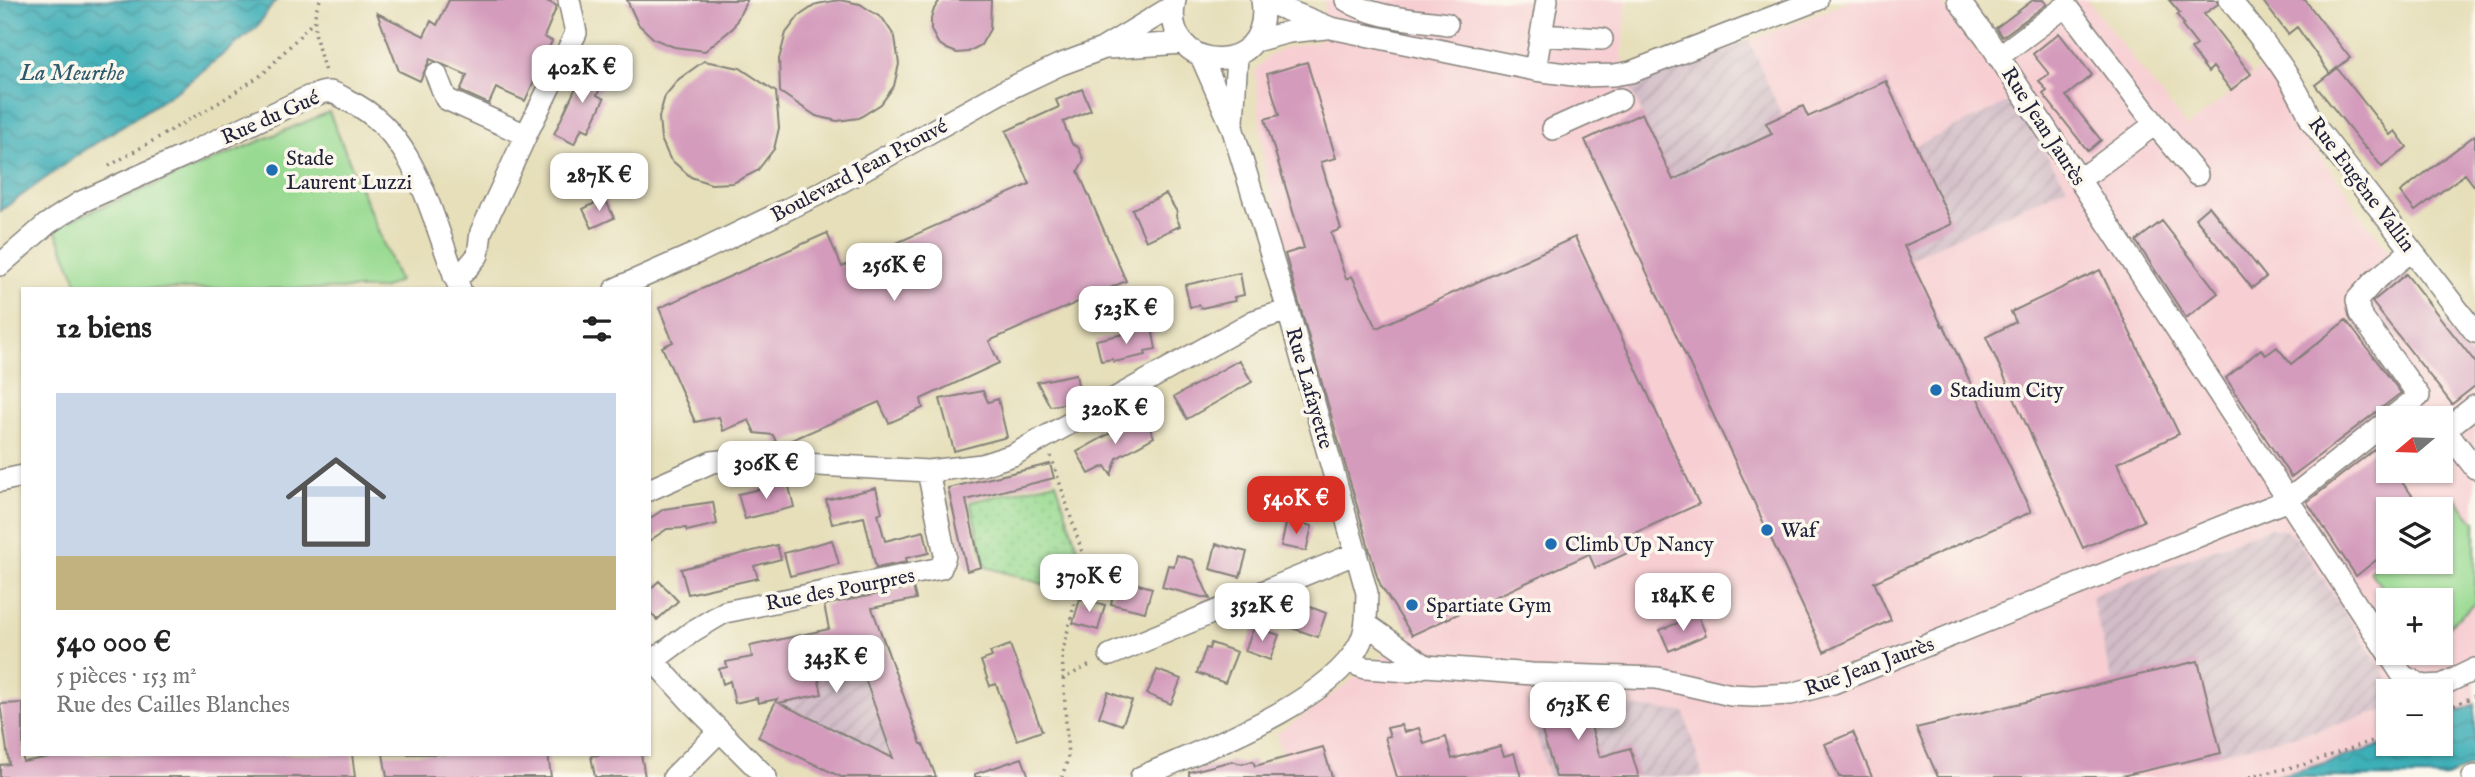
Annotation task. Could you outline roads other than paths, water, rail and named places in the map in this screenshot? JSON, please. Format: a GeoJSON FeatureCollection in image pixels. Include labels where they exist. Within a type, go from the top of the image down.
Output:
{"type":"FeatureCollection","features":[{"type":"Feature","properties":{"kind":"street"},"geometry":{"type":"LineString","coordinates":[[457,282],[478,255],[481,232],[576,33],[569,0]]}},
{"type":"Feature","properties":{"kind":"street"},"geometry":{"type":"LineString","coordinates":[[1174,3],[1174,26],[1183,43],[1201,56],[1225,59],[1237,55],[1255,41],[1262,29],[1262,0],[1331,27],[1442,51],[1581,76],[1631,72],[1816,0]]}},
{"type":"Feature","properties":{"kind":"street"},"geometry":{"type":"LineString","coordinates":[[1346,0],[1383,15],[1448,21],[1442,51]]}},
{"type":"Feature","properties":{"kind":"street"},"geometry":{"type":"LineString","coordinates":[[1535,69],[1547,0]]}},
{"type":"Feature","properties":{"kind":"street","name":"Rue Jean Jaurès"},"geometry":{"type":"LineString","coordinates":[[1958,0],[2078,178],[2403,676],[2424,686],[2442,685],[2475,669]]}},
{"type":"Feature","properties":{"kind":"street","name":"Rue Eugène Vallin"},"geometry":{"type":"LineString","coordinates":[[2230,0],[2273,53],[2301,94],[2312,122],[2475,332]]}},
{"type":"Feature","properties":{"kind":"street","name":"Boulevard Jean Prouvé"},"geometry":{"type":"LineString","coordinates":[[620,287],[824,192],[1000,93],[1059,65],[1102,49],[1174,3]]}},
{"type":"Feature","properties":{"kind":"street"},"geometry":{"type":"LineString","coordinates":[[1998,57],[2066,6],[2155,124],[2197,174]]}},
{"type":"Feature","properties":{"kind":"street"},"geometry":{"type":"LineString","coordinates":[[1255,41],[1289,32],[1331,27]]}},
{"type":"Feature","properties":{"kind":"street"},"geometry":{"type":"LineString","coordinates":[[1541,35],[1602,39]]}},
{"type":"Feature","properties":{"kind":"street","name":"Boulevard Jean Prouvé"},"geometry":{"type":"LineString","coordinates":[[1102,49],[1183,43]]}},
{"type":"Feature","properties":{"kind":"street","name":"Rue Lafayette"},"geometry":{"type":"LineString","coordinates":[[1232,127],[1237,55]]}},
{"type":"Feature","properties":{"kind":"street","name":"Rue Lafayette"},"geometry":{"type":"LineString","coordinates":[[1141,777],[1272,718],[1327,682],[1349,662],[1360,643],[1366,624],[1367,593],[1288,310],[1232,127],[1201,56]]}},
{"type":"Feature","properties":{"kind":"street"},"geometry":{"type":"LineString","coordinates":[[436,74],[446,99],[526,135]]}},
{"type":"Feature","properties":{"kind":"street","name":"Rue du Gué"},"geometry":{"type":"LineString","coordinates":[[0,265],[47,224],[81,202],[308,96],[329,92],[359,105],[397,142],[420,181],[457,282]]}},
{"type":"Feature","properties":{"kind":"street"},"geometry":{"type":"LineString","coordinates":[[1553,130],[1620,99]]}},
{"type":"Feature","properties":{"kind":"street"},"geometry":{"type":"LineString","coordinates":[[2078,178],[2092,171],[2155,124]]}},
{"type":"Feature","properties":{"kind":"street"},"geometry":{"type":"LineString","coordinates":[[2411,251],[2362,293],[2357,300],[2357,308],[2427,406]]}},
{"type":"Feature","properties":{"kind":"street"},"geometry":{"type":"LineString","coordinates":[[651,489],[712,462],[729,460],[928,471],[982,465],[1013,455],[1046,438],[1254,321],[1288,310]]}},
{"type":"Feature","properties":{"kind":"street"},"geometry":{"type":"LineString","coordinates":[[2406,406],[2419,396]]}},
{"type":"Feature","properties":{"kind":"street"},"geometry":{"type":"LineString","coordinates":[[2454,417],[2475,406]]}},
{"type":"Feature","properties":{"kind":"street"},"geometry":{"type":"LineString","coordinates":[[2288,500],[2376,430]]}},
{"type":"Feature","properties":{"kind":"street"},"geometry":{"type":"LineString","coordinates":[[2454,441],[2475,468]]}},
{"type":"Feature","properties":{"kind":"street","name":"Rue des Pourpres"},"geometry":{"type":"LineString","coordinates":[[651,658],[725,612],[941,568],[945,555],[928,471]]}},
{"type":"Feature","properties":{"kind":"street"},"geometry":{"type":"LineString","coordinates":[[0,481],[21,476]]}},
{"type":"Feature","properties":{"kind":"street","name":"Rue Jean Jaurès"},"geometry":{"type":"LineString","coordinates":[[1349,662],[1365,668],[1409,671],[1426,666],[1532,674],[1657,678],[1731,695],[1791,694],[1833,683],[2288,500]]}},
{"type":"Feature","properties":{"kind":"street"},"geometry":{"type":"LineString","coordinates":[[1110,655],[1357,553]]}},
{"type":"Feature","properties":{"kind":"street"},"geometry":{"type":"LineString","coordinates":[[1366,624],[1426,666]]}},
{"type":"Feature","properties":{"kind":"street"},"geometry":{"type":"LineString","coordinates":[[651,658],[766,777]]}},
{"type":"Feature","properties":{"kind":"street"},"geometry":{"type":"LineString","coordinates":[[674,777],[720,731]]}},
{"type":"Feature","properties":{"kind":"water","name":"La Meurthe"},"geometry":{"type":"Polygon","coordinates":[[[0,0],[276,0],[256,28],[181,88],[79,154],[0,211],[0,0]]]}},
{"type":"Feature","properties":{"kind":"water"},"geometry":{"type":"Polygon","coordinates":[[[2475,704],[2475,764],[2446,777],[2272,777],[2376,747],[2376,756],[2453,756],[2453,714],[2475,704]]]}},
{"type":"Feature","properties":{"kind":"place","name":"Stade Laurent Luzzi"},"geometry":{"type":"Point","coordinates":[272,170]}},
{"type":"Feature","properties":{"kind":"place","name":"Stadium City"},"geometry":{"type":"Point","coordinates":[1936,390]}},
{"type":"Feature","properties":{"kind":"place","name":"Waf"},"geometry":{"type":"Point","coordinates":[1767,530]}},
{"type":"Feature","properties":{"kind":"place","name":"Climb Up Nancy"},"geometry":{"type":"Point","coordinates":[1551,544]}},
{"type":"Feature","properties":{"kind":"place","name":"Spartiate Gym"},"geometry":{"type":"Point","coordinates":[1412,605]}}]}
